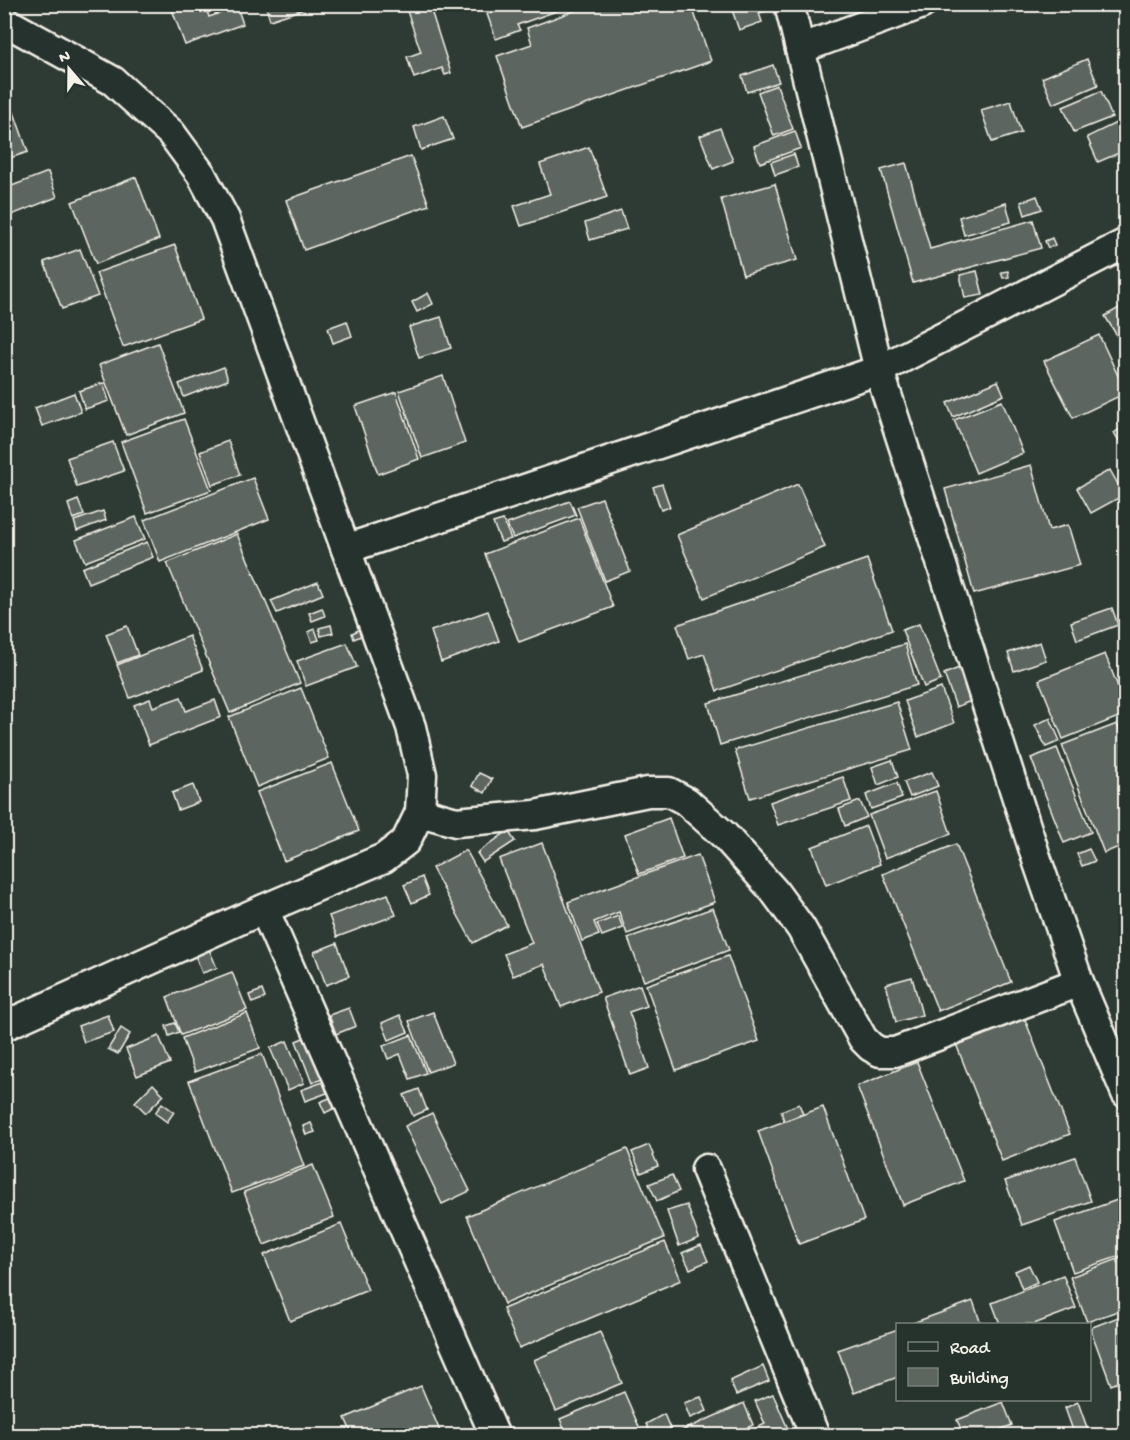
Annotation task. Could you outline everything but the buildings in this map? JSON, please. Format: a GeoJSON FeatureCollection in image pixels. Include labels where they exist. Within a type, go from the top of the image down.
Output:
{"type":"FeatureCollection","features":[{"type":"Feature","properties":{"kind":"street"},"geometry":{"type":"LineString","coordinates":[[789,4],[879,370],[1079,982],[1125,1093]]}},
{"type":"Feature","properties":{"kind":"street"},"geometry":{"type":"LineString","coordinates":[[800,50],[922,4]]}},
{"type":"Feature","properties":{"kind":"street"},"geometry":{"type":"LineString","coordinates":[[4,21],[113,81],[171,133],[201,174],[225,219],[411,727],[422,775],[420,812],[406,841],[384,858],[264,909],[4,1026]]}},
{"type":"Feature","properties":{"kind":"street"},"geometry":{"type":"LineString","coordinates":[[346,549],[879,370],[1125,243]]}},
{"type":"Feature","properties":{"kind":"street"},"geometry":{"type":"LineString","coordinates":[[420,812],[456,822],[478,821],[535,815],[648,792],[669,792],[686,801],[725,836],[774,891],[801,928],[857,1030],[871,1047],[880,1052],[895,1052],[1079,982]]}},
{"type":"Feature","properties":{"kind":"street"},"geometry":{"type":"LineString","coordinates":[[264,909],[495,1436]]}},
{"type":"Feature","properties":{"kind":"street"},"geometry":{"type":"LineString","coordinates":[[706,1169],[814,1436]]}}]}
